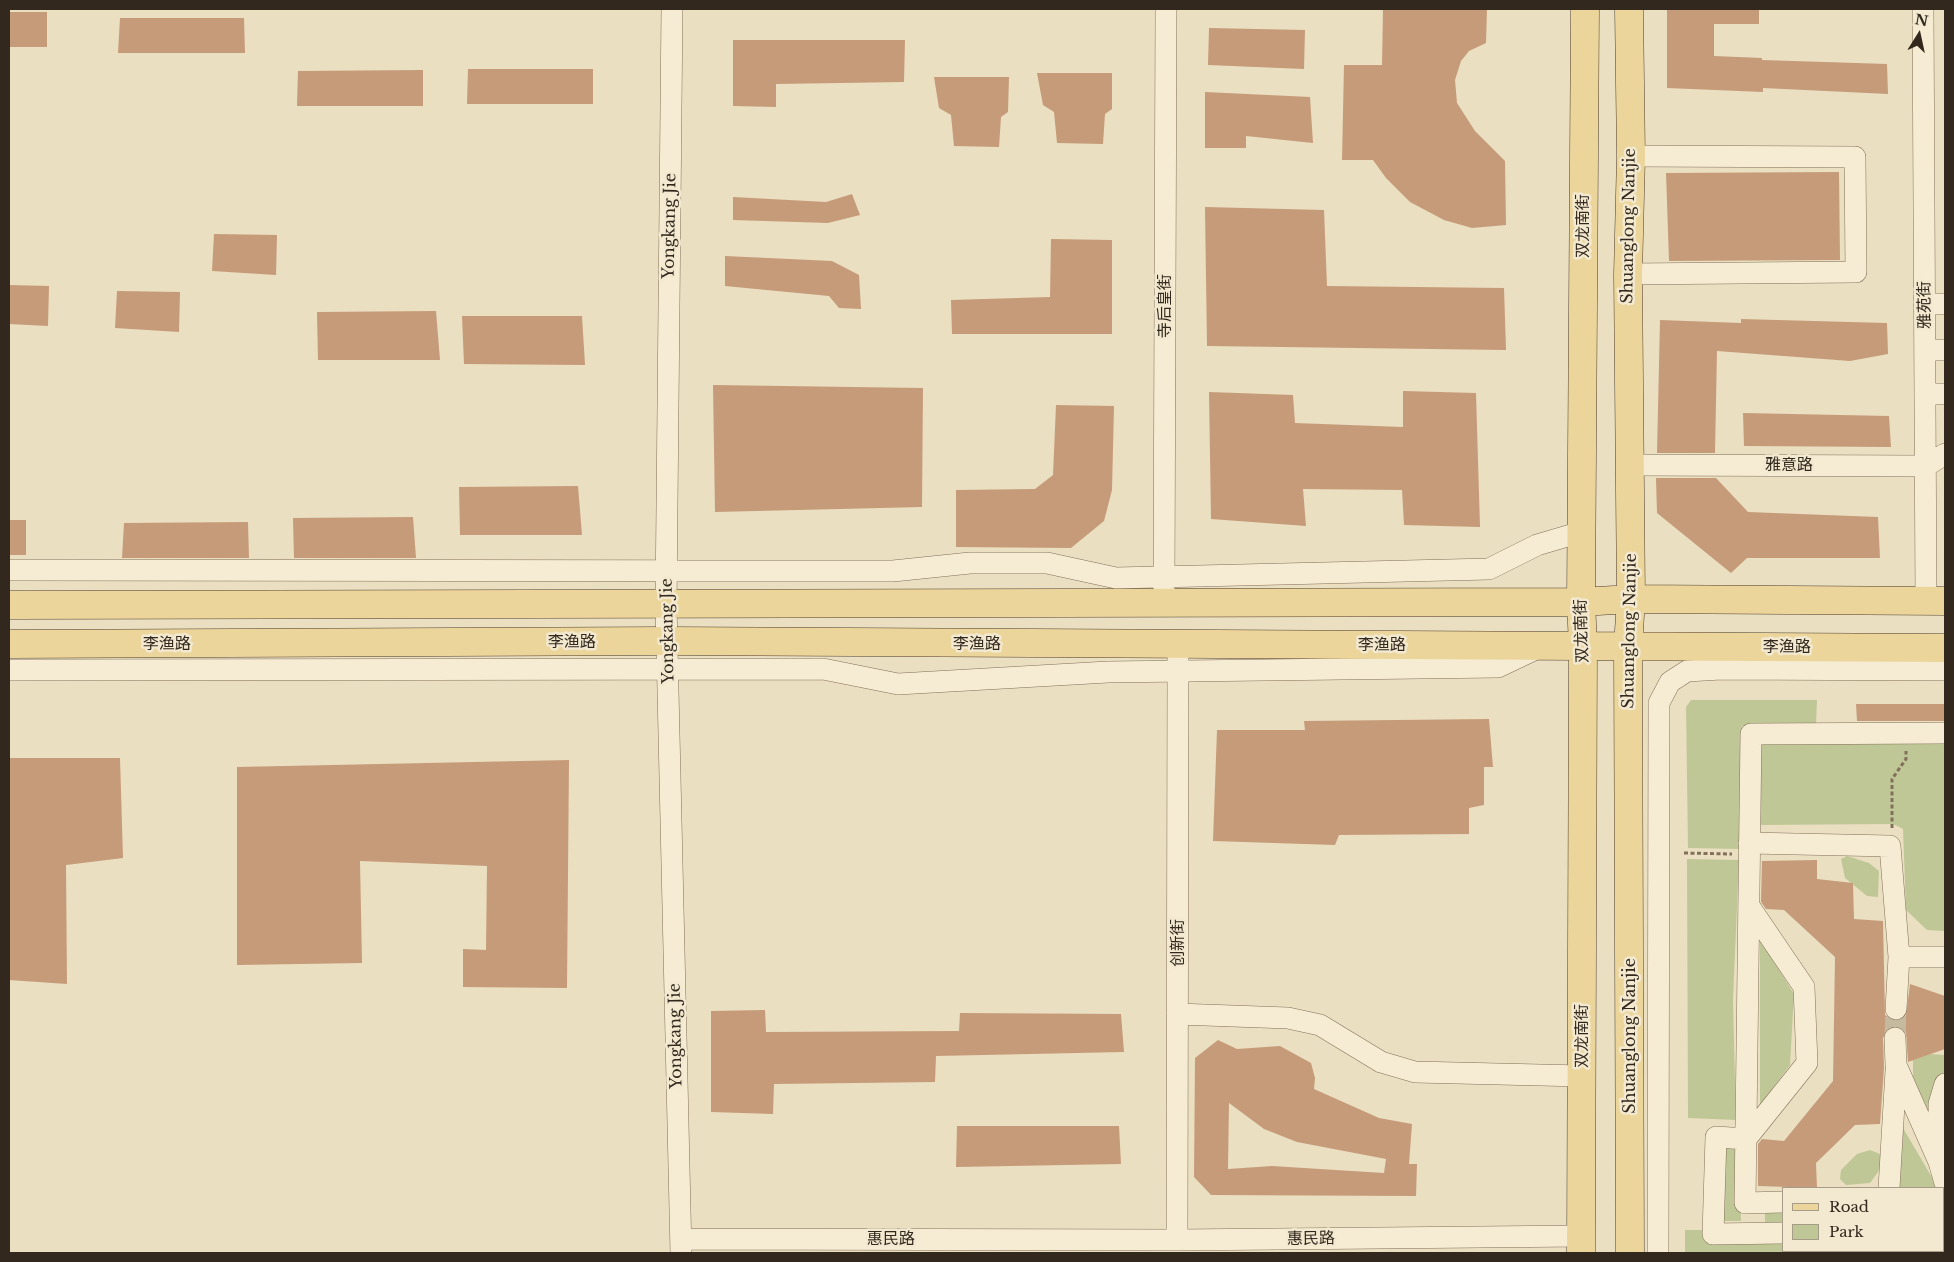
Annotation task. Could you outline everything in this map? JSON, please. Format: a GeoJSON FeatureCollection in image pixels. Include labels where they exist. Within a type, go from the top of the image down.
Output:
{"type":"FeatureCollection","features":[{"type":"Feature","properties":{"kind":"main road","name":"双龙南街"},"geometry":{"type":"LineString","coordinates":[[1581,1245],[1583,644],[1581,532],[1585,9]]}},
{"type":"Feature","properties":{"kind":"main road","name":"Shuanglong Nanjie"},"geometry":{"type":"LineString","coordinates":[[1630,9],[1631,156],[1628,274],[1631,599],[1628,647],[1630,1253]]}},
{"type":"Feature","properties":{"kind":"main road"},"geometry":{"type":"LineString","coordinates":[[9,605],[666,604],[1164,590],[1581,602],[1631,599],[1936,601]]}},
{"type":"Feature","properties":{"kind":"main road","name":"李渔路"},"geometry":{"type":"LineString","coordinates":[[9,644],[668,641],[1178,658],[1545,644],[1628,647],[1945,648]]}},
{"type":"Feature","properties":{"kind":"street","name":"Yongkang Jie"},"geometry":{"type":"LineString","coordinates":[[672,9],[666,604],[681,1246]]}},
{"type":"Feature","properties":{"kind":"street","name":"寺后皇街"},"geometry":{"type":"LineString","coordinates":[[1164,590],[1166,9]]}},
{"type":"Feature","properties":{"kind":"street","name":"雅苑街"},"geometry":{"type":"LineString","coordinates":[[1923,9],[1936,350],[1935,394],[1926,466],[1936,601]]}},
{"type":"Feature","properties":{"kind":"street"},"geometry":{"type":"LineString","coordinates":[[1628,274],[1856,272],[1855,157],[1631,156]]}},
{"type":"Feature","properties":{"kind":"street"},"geometry":{"type":"LineString","coordinates":[[1926,466],[1945,454]]}},
{"type":"Feature","properties":{"kind":"street","name":"雅意路"},"geometry":{"type":"LineString","coordinates":[[1630,465],[1926,466]]}},
{"type":"Feature","properties":{"kind":"street"},"geometry":{"type":"LineString","coordinates":[[9,570],[893,571],[970,562],[1037,563],[1116,578],[1164,590],[1489,569],[1537,545],[1581,532]]}},
{"type":"Feature","properties":{"kind":"street"},"geometry":{"type":"LineString","coordinates":[[9,670],[823,669],[898,684],[1108,672],[1178,658]]}},
{"type":"Feature","properties":{"kind":"street","name":"创新街"},"geometry":{"type":"LineString","coordinates":[[1177,1240],[1178,658]]}},
{"type":"Feature","properties":{"kind":"street"},"geometry":{"type":"LineString","coordinates":[[1658,1253],[1659,703],[1670,682],[1687,671],[1721,669],[1945,670]]}},
{"type":"Feature","properties":{"kind":"street"},"geometry":{"type":"LineString","coordinates":[[1782,1202],[1745,1203],[1751,734],[1945,733]]}},
{"type":"Feature","properties":{"kind":"street"},"geometry":{"type":"LineString","coordinates":[[1749,849],[1890,846],[1899,957],[1896,1009]]}},
{"type":"Feature","properties":{"kind":"street"},"geometry":{"type":"LineString","coordinates":[[1746,1139],[1807,1064],[1804,987],[1748,906]]}},
{"type":"Feature","properties":{"kind":"street"},"geometry":{"type":"LineString","coordinates":[[1899,957],[1945,957]]}},
{"type":"Feature","properties":{"kind":"street"},"geometry":{"type":"LineString","coordinates":[[1177,1014],[1288,1018],[1320,1025],[1381,1062],[1415,1072],[1582,1076]]}},
{"type":"Feature","properties":{"kind":"street"},"geometry":{"type":"LineString","coordinates":[[1889,1187],[1896,1065],[1895,1038]]}},
{"type":"Feature","properties":{"kind":"street"},"geometry":{"type":"LineString","coordinates":[[1896,1065],[1939,1162],[1945,1183]]}},
{"type":"Feature","properties":{"kind":"street"},"geometry":{"type":"LineString","coordinates":[[1939,1162],[1939,1104],[1945,1084]]}},
{"type":"Feature","properties":{"kind":"street"},"geometry":{"type":"LineString","coordinates":[[1746,1139],[1716,1137],[1713,1234],[1782,1233]]}},
{"type":"Feature","properties":{"kind":"street"},"geometry":{"type":"LineString","coordinates":[[1756,1234],[1757,1202]]}},
{"type":"Feature","properties":{"kind":"street","name":"惠民路"},"geometry":{"type":"LineString","coordinates":[[681,1246],[1177,1240],[1225,1247],[1581,1245]]}},
{"type":"Feature","properties":{"kind":"path"},"geometry":{"type":"LineString","coordinates":[[1890,846],[1893,824],[1892,779],[1906,759],[1906,733]]}},
{"type":"Feature","properties":{"kind":"path"},"geometry":{"type":"LineString","coordinates":[[1684,853],[1749,849]]}},
{"type":"Feature","properties":{"kind":"green space"},"geometry":{"type":"Polygon","coordinates":[[[1691,700],[1817,700],[1816,726],[1742,726],[1739,849],[1688,848],[1686,707],[1691,700]]]}},
{"type":"Feature","properties":{"kind":"green space"},"geometry":{"type":"Polygon","coordinates":[[[1945,739],[1945,931],[1927,930],[1906,910],[1903,829],[1893,824],[1758,825],[1759,742],[1945,739]]]}},
{"type":"Feature","properties":{"kind":"green space"},"geometry":{"type":"Polygon","coordinates":[[[1847,856],[1869,863],[1879,871],[1878,897],[1867,896],[1845,878],[1841,859],[1847,856]]]}},
{"type":"Feature","properties":{"kind":"green space"},"geometry":{"type":"Polygon","coordinates":[[[1687,859],[1739,860],[1733,1000],[1736,1120],[1688,1118],[1687,859]]]}},
{"type":"Feature","properties":{"kind":"green space"},"geometry":{"type":"Polygon","coordinates":[[[1760,939],[1794,994],[1790,1065],[1760,1105],[1760,939]]]}},
{"type":"Feature","properties":{"kind":"green space"},"geometry":{"type":"Polygon","coordinates":[[[1930,1054],[1945,1055],[1945,1072],[1930,1130],[1913,1082],[1913,1060],[1930,1054]]]}},
{"type":"Feature","properties":{"kind":"green space"},"geometry":{"type":"Polygon","coordinates":[[[1903,1128],[1937,1186],[1898,1187],[1903,1128]]]}},
{"type":"Feature","properties":{"kind":"green space"},"geometry":{"type":"Polygon","coordinates":[[[1723,1144],[1739,1145],[1741,1221],[1722,1221],[1723,1144]]]}},
{"type":"Feature","properties":{"kind":"green space"},"geometry":{"type":"Polygon","coordinates":[[[1870,1150],[1880,1154],[1882,1161],[1878,1172],[1870,1183],[1846,1185],[1840,1179],[1841,1170],[1857,1154],[1870,1150]]]}},
{"type":"Feature","properties":{"kind":"green space"},"geometry":{"type":"Polygon","coordinates":[[[1765,1210],[1782,1210],[1782,1226],[1765,1226],[1765,1210]]]}},
{"type":"Feature","properties":{"kind":"green space"},"geometry":{"type":"Polygon","coordinates":[[[1944,1210],[1945,1253],[1685,1253],[1685,1230],[1706,1230],[1782,1241],[1782,1252],[1944,1252],[1944,1210]]]}},
{"type":"Feature","properties":{"kind":"building"},"geometry":{"type":"Polygon","coordinates":[[[1383,9],[1487,9],[1486,43],[1469,51],[1461,61],[1455,80],[1457,103],[1475,131],[1505,161],[1506,225],[1472,228],[1444,220],[1410,202],[1386,178],[1373,160],[1342,160],[1344,65],[1382,65],[1383,9]]]}},
{"type":"Feature","properties":{"kind":"building"},"geometry":{"type":"Polygon","coordinates":[[[1667,9],[1759,9],[1759,24],[1714,24],[1714,56],[1762,58],[1762,60],[1887,64],[1888,94],[1763,88],[1763,92],[1667,88],[1667,9]]]}},
{"type":"Feature","properties":{"kind":"building"},"geometry":{"type":"Polygon","coordinates":[[[9,12],[47,12],[47,47],[9,47],[9,12]]]}},
{"type":"Feature","properties":{"kind":"building"},"geometry":{"type":"Polygon","coordinates":[[[120,18],[244,18],[245,53],[118,53],[120,18]]]}},
{"type":"Feature","properties":{"kind":"building"},"geometry":{"type":"Polygon","coordinates":[[[1209,28],[1305,30],[1304,69],[1208,65],[1209,28]]]}},
{"type":"Feature","properties":{"kind":"building"},"geometry":{"type":"Polygon","coordinates":[[[733,40],[905,40],[904,82],[776,84],[776,107],[733,106],[733,40]]]}},
{"type":"Feature","properties":{"kind":"building"},"geometry":{"type":"Polygon","coordinates":[[[468,69],[593,69],[593,104],[467,104],[468,69]]]}},
{"type":"Feature","properties":{"kind":"building"},"geometry":{"type":"Polygon","coordinates":[[[423,70],[423,106],[297,106],[298,71],[423,70]]]}},
{"type":"Feature","properties":{"kind":"building"},"geometry":{"type":"Polygon","coordinates":[[[1037,73],[1112,73],[1112,109],[1105,114],[1103,144],[1057,143],[1054,112],[1043,105],[1037,73]]]}},
{"type":"Feature","properties":{"kind":"building"},"geometry":{"type":"Polygon","coordinates":[[[934,77],[1009,77],[1008,112],[1001,117],[999,147],[954,146],[951,115],[939,108],[934,77]]]}},
{"type":"Feature","properties":{"kind":"building"},"geometry":{"type":"Polygon","coordinates":[[[1205,92],[1310,97],[1313,143],[1246,136],[1246,148],[1205,148],[1205,92]]]}},
{"type":"Feature","properties":{"kind":"building"},"geometry":{"type":"Polygon","coordinates":[[[1839,172],[1840,260],[1669,261],[1666,173],[1839,172]]]}},
{"type":"Feature","properties":{"kind":"building"},"geometry":{"type":"Polygon","coordinates":[[[852,194],[860,215],[828,223],[733,220],[733,197],[826,202],[852,194]]]}},
{"type":"Feature","properties":{"kind":"building"},"geometry":{"type":"Polygon","coordinates":[[[1205,207],[1324,210],[1327,286],[1504,288],[1506,350],[1207,346],[1205,207]]]}},
{"type":"Feature","properties":{"kind":"building"},"geometry":{"type":"Polygon","coordinates":[[[214,234],[277,235],[276,275],[212,271],[214,234]]]}},
{"type":"Feature","properties":{"kind":"building"},"geometry":{"type":"Polygon","coordinates":[[[1051,239],[1112,240],[1112,334],[952,334],[951,300],[1050,297],[1051,239]]]}},
{"type":"Feature","properties":{"kind":"building"},"geometry":{"type":"Polygon","coordinates":[[[725,256],[832,261],[859,275],[861,309],[839,308],[829,296],[725,286],[725,256]]]}},
{"type":"Feature","properties":{"kind":"building"},"geometry":{"type":"Polygon","coordinates":[[[9,285],[49,286],[48,326],[9,324],[9,285]]]}},
{"type":"Feature","properties":{"kind":"building"},"geometry":{"type":"Polygon","coordinates":[[[117,291],[180,292],[179,332],[115,328],[117,291]]]}},
{"type":"Feature","properties":{"kind":"building"},"geometry":{"type":"Polygon","coordinates":[[[436,311],[440,360],[318,360],[317,312],[436,311]]]}},
{"type":"Feature","properties":{"kind":"building"},"geometry":{"type":"Polygon","coordinates":[[[462,316],[582,316],[585,365],[464,364],[462,316]]]}},
{"type":"Feature","properties":{"kind":"building"},"geometry":{"type":"Polygon","coordinates":[[[1741,319],[1887,323],[1888,354],[1850,361],[1717,351],[1715,453],[1657,453],[1660,320],[1741,323],[1741,319]]]}},
{"type":"Feature","properties":{"kind":"building"},"geometry":{"type":"Polygon","coordinates":[[[713,385],[923,388],[922,507],[715,512],[713,385]]]}},
{"type":"Feature","properties":{"kind":"building"},"geometry":{"type":"Polygon","coordinates":[[[1403,391],[1476,393],[1480,527],[1404,525],[1402,490],[1303,489],[1306,526],[1211,519],[1209,392],[1293,395],[1295,423],[1403,427],[1403,391]]]}},
{"type":"Feature","properties":{"kind":"building"},"geometry":{"type":"Polygon","coordinates":[[[1056,405],[1114,406],[1112,490],[1104,521],[1071,548],[956,547],[956,490],[1035,489],[1053,475],[1056,405]]]}},
{"type":"Feature","properties":{"kind":"building"},"geometry":{"type":"Polygon","coordinates":[[[1743,413],[1889,416],[1891,447],[1744,446],[1743,413]]]}},
{"type":"Feature","properties":{"kind":"building"},"geometry":{"type":"Polygon","coordinates":[[[1656,478],[1716,478],[1748,512],[1878,517],[1880,558],[1747,558],[1731,573],[1657,513],[1656,478]]]}},
{"type":"Feature","properties":{"kind":"building"},"geometry":{"type":"Polygon","coordinates":[[[578,486],[582,535],[460,535],[459,487],[578,486]]]}},
{"type":"Feature","properties":{"kind":"building"},"geometry":{"type":"Polygon","coordinates":[[[413,517],[416,558],[294,558],[293,518],[413,517]]]}},
{"type":"Feature","properties":{"kind":"building"},"geometry":{"type":"Polygon","coordinates":[[[9,520],[26,520],[26,555],[9,555],[9,520]]]}},
{"type":"Feature","properties":{"kind":"building"},"geometry":{"type":"Polygon","coordinates":[[[248,522],[249,558],[122,558],[124,523],[248,522]]]}},
{"type":"Feature","properties":{"kind":"building"},"geometry":{"type":"Polygon","coordinates":[[[1856,704],[1945,704],[1945,721],[1857,721],[1856,704]]]}},
{"type":"Feature","properties":{"kind":"building"},"geometry":{"type":"Polygon","coordinates":[[[1489,719],[1493,767],[1484,767],[1484,805],[1469,808],[1469,834],[1339,835],[1335,845],[1213,841],[1217,730],[1305,730],[1304,721],[1489,719]]]}},
{"type":"Feature","properties":{"kind":"building"},"geometry":{"type":"Polygon","coordinates":[[[9,758],[120,758],[123,858],[66,865],[67,984],[9,980],[9,758]]]}},
{"type":"Feature","properties":{"kind":"building"},"geometry":{"type":"Polygon","coordinates":[[[569,760],[567,988],[463,987],[463,949],[486,950],[487,866],[360,861],[362,963],[237,965],[237,767],[569,760]]]}},
{"type":"Feature","properties":{"kind":"building"},"geometry":{"type":"Polygon","coordinates":[[[1817,860],[1817,879],[1853,883],[1854,919],[1883,921],[1885,1015],[1895,1021],[1906,1016],[1910,984],[1945,996],[1945,1049],[1908,1062],[1906,1032],[1900,1027],[1888,1028],[1883,1038],[1884,1068],[1880,1124],[1855,1125],[1816,1163],[1817,1187],[1758,1186],[1758,1144],[1762,1139],[1784,1141],[1833,1081],[1835,957],[1784,910],[1766,909],[1761,902],[1762,861],[1817,860]]]}},
{"type":"Feature","properties":{"kind":"building"},"geometry":{"type":"Polygon","coordinates":[[[765,1010],[766,1032],[959,1031],[960,1013],[1121,1014],[1124,1052],[936,1056],[935,1082],[774,1084],[773,1114],[711,1112],[711,1011],[765,1010]]]}},
{"type":"Feature","properties":{"kind":"building"},"geometry":{"type":"Polygon","coordinates":[[[1218,1040],[1237,1049],[1280,1046],[1311,1063],[1315,1078],[1314,1089],[1379,1118],[1412,1124],[1409,1164],[1417,1164],[1416,1196],[1211,1195],[1194,1177],[1195,1058],[1218,1040]],[[1229,1103],[1228,1169],[1272,1166],[1384,1173],[1386,1159],[1297,1142],[1264,1129],[1229,1103]]]}},
{"type":"Feature","properties":{"kind":"building"},"geometry":{"type":"Polygon","coordinates":[[[957,1126],[1119,1126],[1121,1164],[956,1167],[957,1126]]]}},
{"type":"Feature","properties":{"kind":"tunnel"},"geometry":{"type":"LineString","coordinates":[[1895,1038],[1896,1009]]}}]}
